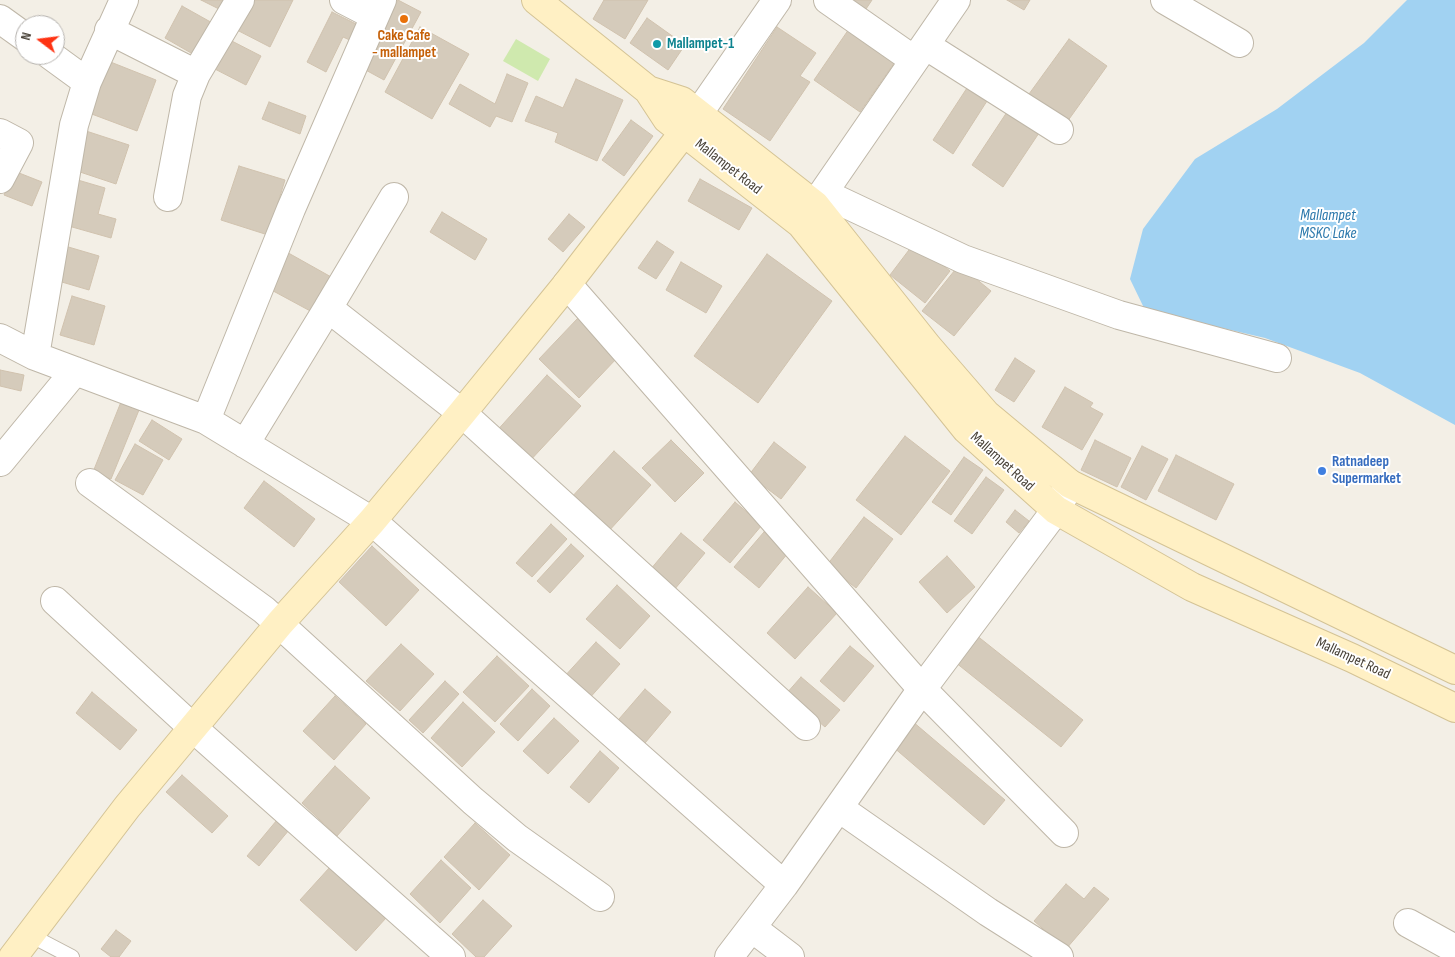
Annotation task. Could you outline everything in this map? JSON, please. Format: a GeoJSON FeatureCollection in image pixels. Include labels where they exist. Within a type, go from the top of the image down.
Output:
{"type":"FeatureCollection","features":[{"type":"Feature","properties":{"kind":"main road","name":"Mallampet Road"},"geometry":{"type":"LineString","coordinates":[[536,0],[648,90],[682,101],[691,123],[813,207],[928,348],[986,414],[1070,484],[1455,670]]}},
{"type":"Feature","properties":{"kind":"main road"},"geometry":{"type":"LineString","coordinates":[[13,957],[126,807],[280,623],[372,521],[462,413],[567,284],[691,123]]}},
{"type":"Feature","properties":{"kind":"main road","name":"Mallampet Road"},"geometry":{"type":"LineString","coordinates":[[813,207],[966,430],[1056,510],[1192,587],[1352,658],[1455,708]]}},
{"type":"Feature","properties":{"kind":"street"},"geometry":{"type":"LineString","coordinates":[[34,356],[74,125],[86,82],[124,0]]}},
{"type":"Feature","properties":{"kind":"street"},"geometry":{"type":"LineString","coordinates":[[168,197],[187,96],[196,74],[240,0]]}},
{"type":"Feature","properties":{"kind":"street"},"geometry":{"type":"LineString","coordinates":[[206,420],[291,209],[378,8],[344,0]]}},
{"type":"Feature","properties":{"kind":"street"},"geometry":{"type":"LineString","coordinates":[[691,123],[777,0]]}},
{"type":"Feature","properties":{"kind":"street"},"geometry":{"type":"LineString","coordinates":[[828,0],[1059,130]]}},
{"type":"Feature","properties":{"kind":"street"},"geometry":{"type":"LineString","coordinates":[[956,0],[813,207],[1119,315],[1277,358]]}},
{"type":"Feature","properties":{"kind":"street"},"geometry":{"type":"LineString","coordinates":[[1166,0],[1239,42]]}},
{"type":"Feature","properties":{"kind":"street"},"geometry":{"type":"LineString","coordinates":[[0,18],[15,29]]}},
{"type":"Feature","properties":{"kind":"street"},"geometry":{"type":"LineString","coordinates":[[109,30],[196,74]]}},
{"type":"Feature","properties":{"kind":"street"},"geometry":{"type":"LineString","coordinates":[[63,65],[86,82]]}},
{"type":"Feature","properties":{"kind":"street"},"geometry":{"type":"LineString","coordinates":[[0,133],[19,143],[0,179]]}},
{"type":"Feature","properties":{"kind":"street"},"geometry":{"type":"LineString","coordinates":[[245,444],[394,197]]}},
{"type":"Feature","properties":{"kind":"street"},"geometry":{"type":"LineString","coordinates":[[567,284],[922,688],[1064,833]]}},
{"type":"Feature","properties":{"kind":"street"},"geometry":{"type":"LineString","coordinates":[[328,308],[462,413],[806,726]]}},
{"type":"Feature","properties":{"kind":"street"},"geometry":{"type":"LineString","coordinates":[[0,338],[34,356],[206,420],[372,521],[784,885]]}},
{"type":"Feature","properties":{"kind":"street"},"geometry":{"type":"LineString","coordinates":[[0,462],[74,371]]}},
{"type":"Feature","properties":{"kind":"street"},"geometry":{"type":"LineString","coordinates":[[90,483],[280,623],[473,801],[517,838],[600,897]]}},
{"type":"Feature","properties":{"kind":"street"},"geometry":{"type":"LineString","coordinates":[[729,957],[784,885],[922,688],[1056,510],[1070,484]]}},
{"type":"Feature","properties":{"kind":"street"},"geometry":{"type":"LineString","coordinates":[[54,601],[193,728],[451,957]]}},
{"type":"Feature","properties":{"kind":"street"},"geometry":{"type":"LineString","coordinates":[[839,808],[988,912],[1059,957]]}},
{"type":"Feature","properties":{"kind":"street"},"geometry":{"type":"LineString","coordinates":[[1408,923],[1455,949]]}},
{"type":"Feature","properties":{"kind":"street"},"geometry":{"type":"LineString","coordinates":[[752,928],[790,957]]}},
{"type":"Feature","properties":{"kind":"lane"},"geometry":{"type":"LineString","coordinates":[[30,935],[72,957]]}},
{"type":"Feature","properties":{"kind":"green space"},"geometry":{"type":"Polygon","coordinates":[[[516,39],[550,59],[538,81],[503,61],[516,39]]]}},
{"type":"Feature","properties":{"kind":"water","name":"Mallampet MSKC Lake"},"geometry":{"type":"Polygon","coordinates":[[[1407,0],[1455,0],[1455,425],[1360,373],[1265,338],[1145,310],[1130,279],[1143,229],[1195,159],[1277,109],[1364,43],[1407,0]]]}},
{"type":"Feature","properties":{"kind":"building"},"geometry":{"type":"Polygon","coordinates":[[[201,0],[233,0],[227,13],[201,0]]]}},
{"type":"Feature","properties":{"kind":"building"},"geometry":{"type":"Polygon","coordinates":[[[250,0],[293,0],[270,47],[235,29],[250,0]]]}},
{"type":"Feature","properties":{"kind":"building"},"geometry":{"type":"Polygon","coordinates":[[[398,0],[421,12],[384,80],[362,68],[398,0]]]}},
{"type":"Feature","properties":{"kind":"building"},"geometry":{"type":"Polygon","coordinates":[[[604,0],[648,0],[625,39],[593,19],[604,0]]]}},
{"type":"Feature","properties":{"kind":"building"},"geometry":{"type":"Polygon","coordinates":[[[846,0],[872,0],[864,12],[846,0]]]}},
{"type":"Feature","properties":{"kind":"building"},"geometry":{"type":"Polygon","coordinates":[[[1007,0],[1030,0],[1024,10],[1007,0]]]}},
{"type":"Feature","properties":{"kind":"building"},"geometry":{"type":"Polygon","coordinates":[[[182,6],[216,25],[198,57],[165,38],[182,6]]]}},
{"type":"Feature","properties":{"kind":"building"},"geometry":{"type":"Polygon","coordinates":[[[332,12],[360,26],[352,41],[343,37],[326,72],[307,62],[332,12]]]}},
{"type":"Feature","properties":{"kind":"building","name":"Mallampet-1"},"geometry":{"type":"Polygon","coordinates":[[[647,18],[685,45],[668,70],[630,43],[647,18]]]}},
{"type":"Feature","properties":{"kind":"building"},"geometry":{"type":"Polygon","coordinates":[[[851,26],[897,59],[860,112],[814,80],[851,26]]]}},
{"type":"Feature","properties":{"kind":"building"},"geometry":{"type":"Polygon","coordinates":[[[420,27],[469,54],[432,119],[385,92],[420,27]]]}},
{"type":"Feature","properties":{"kind":"building"},"geometry":{"type":"Polygon","coordinates":[[[777,27],[816,53],[800,76],[810,82],[770,141],[723,109],[777,27]]]}},
{"type":"Feature","properties":{"kind":"building"},"geometry":{"type":"Polygon","coordinates":[[[226,38],[261,56],[246,85],[211,67],[226,38]]]}},
{"type":"Feature","properties":{"kind":"building"},"geometry":{"type":"Polygon","coordinates":[[[1069,39],[1107,66],[1067,122],[1029,94],[1069,39]]]}},
{"type":"Feature","properties":{"kind":"building"},"geometry":{"type":"Polygon","coordinates":[[[108,61],[156,80],[137,131],[89,113],[108,61]]]}},
{"type":"Feature","properties":{"kind":"building"},"geometry":{"type":"Polygon","coordinates":[[[507,74],[528,83],[512,122],[496,116],[490,127],[449,104],[460,84],[495,104],[507,74]]]}},
{"type":"Feature","properties":{"kind":"building"},"geometry":{"type":"Polygon","coordinates":[[[576,79],[623,100],[597,161],[555,142],[558,133],[525,121],[536,96],[563,108],[576,79]]]}},
{"type":"Feature","properties":{"kind":"building"},"geometry":{"type":"Polygon","coordinates":[[[967,88],[987,101],[953,154],[933,140],[967,88]]]}},
{"type":"Feature","properties":{"kind":"building"},"geometry":{"type":"Polygon","coordinates":[[[269,102],[306,116],[300,134],[262,119],[269,102]]]}},
{"type":"Feature","properties":{"kind":"building"},"geometry":{"type":"Polygon","coordinates":[[[1009,109],[1041,130],[1003,187],[972,165],[1009,109]]]}},
{"type":"Feature","properties":{"kind":"building"},"geometry":{"type":"Polygon","coordinates":[[[631,120],[653,136],[624,176],[602,160],[631,120]]]}},
{"type":"Feature","properties":{"kind":"building"},"geometry":{"type":"Polygon","coordinates":[[[83,130],[129,145],[116,184],[71,169],[83,130]]]}},
{"type":"Feature","properties":{"kind":"building"},"geometry":{"type":"Polygon","coordinates":[[[239,166],[285,180],[268,235],[221,220],[239,166]]]}},
{"type":"Feature","properties":{"kind":"building"},"geometry":{"type":"Polygon","coordinates":[[[14,171],[42,182],[32,206],[4,195],[14,171]]]}},
{"type":"Feature","properties":{"kind":"building"},"geometry":{"type":"Polygon","coordinates":[[[71,178],[105,188],[98,214],[116,219],[111,238],[58,223],[71,178]]]}},
{"type":"Feature","properties":{"kind":"building"},"geometry":{"type":"Polygon","coordinates":[[[700,179],[752,208],[739,230],[688,201],[700,179]]]}},
{"type":"Feature","properties":{"kind":"building"},"geometry":{"type":"Polygon","coordinates":[[[442,212],[487,239],[475,260],[430,232],[442,212]]]}},
{"type":"Feature","properties":{"kind":"building"},"geometry":{"type":"Polygon","coordinates":[[[569,214],[585,227],[563,252],[548,239],[569,214]]]}},
{"type":"Feature","properties":{"kind":"building"},"geometry":{"type":"Polygon","coordinates":[[[657,241],[674,252],[656,279],[638,268],[657,241]]]}},
{"type":"Feature","properties":{"kind":"building"},"geometry":{"type":"Polygon","coordinates":[[[915,242],[950,271],[925,303],[890,275],[915,242]]]}},
{"type":"Feature","properties":{"kind":"building"},"geometry":{"type":"Polygon","coordinates":[[[65,246],[99,256],[89,290],[55,280],[65,246]]]}},
{"type":"Feature","properties":{"kind":"building"},"geometry":{"type":"Polygon","coordinates":[[[283,250],[333,278],[314,313],[264,286],[283,250]]]}},
{"type":"Feature","properties":{"kind":"building"},"geometry":{"type":"Polygon","coordinates":[[[767,254],[832,301],[758,403],[694,356],[767,254]]]}},
{"type":"Feature","properties":{"kind":"building"},"geometry":{"type":"Polygon","coordinates":[[[681,262],[722,286],[706,313],[666,290],[681,262]]]}},
{"type":"Feature","properties":{"kind":"building"},"geometry":{"type":"Polygon","coordinates":[[[959,265],[991,291],[954,336],[922,311],[959,265]]]}},
{"type":"Feature","properties":{"kind":"building"},"geometry":{"type":"Polygon","coordinates":[[[72,296],[105,306],[94,345],[60,335],[72,296]]]}},
{"type":"Feature","properties":{"kind":"building"},"geometry":{"type":"Polygon","coordinates":[[[578,318],[618,357],[579,398],[539,359],[578,318]]]}},
{"type":"Feature","properties":{"kind":"building"},"geometry":{"type":"Polygon","coordinates":[[[1015,358],[1035,371],[1014,402],[995,390],[1015,358]]]}},
{"type":"Feature","properties":{"kind":"building"},"geometry":{"type":"Polygon","coordinates":[[[0,370],[24,375],[21,391],[0,386],[0,370]]]}},
{"type":"Feature","properties":{"kind":"building"},"geometry":{"type":"Polygon","coordinates":[[[547,375],[581,406],[527,464],[494,434],[547,375]]]}},
{"type":"Feature","properties":{"kind":"building"},"geometry":{"type":"Polygon","coordinates":[[[1065,387],[1093,403],[1090,407],[1103,414],[1082,450],[1042,427],[1065,387]]]}},
{"type":"Feature","properties":{"kind":"building"},"geometry":{"type":"Polygon","coordinates":[[[121,402],[139,410],[111,479],[93,472],[121,402]]]}},
{"type":"Feature","properties":{"kind":"building"},"geometry":{"type":"Polygon","coordinates":[[[152,420],[182,439],[169,460],[139,441],[152,420]]]}},
{"type":"Feature","properties":{"kind":"building"},"geometry":{"type":"Polygon","coordinates":[[[905,436],[950,471],[901,535],[856,500],[905,436]]]}},
{"type":"Feature","properties":{"kind":"building"},"geometry":{"type":"Polygon","coordinates":[[[671,440],[704,473],[675,502],[642,468],[671,440]]]}},
{"type":"Feature","properties":{"kind":"building"},"geometry":{"type":"Polygon","coordinates":[[[1095,440],[1131,458],[1117,487],[1081,470],[1095,440]]]}},
{"type":"Feature","properties":{"kind":"building"},"geometry":{"type":"Polygon","coordinates":[[[774,442],[806,467],[781,499],[749,475],[774,442]]]}},
{"type":"Feature","properties":{"kind":"building"},"geometry":{"type":"Polygon","coordinates":[[[135,444],[163,460],[143,495],[115,480],[135,444]]]}},
{"type":"Feature","properties":{"kind":"building"},"geometry":{"type":"Polygon","coordinates":[[[1142,446],[1168,459],[1146,500],[1121,487],[1142,446]]]}},
{"type":"Feature","properties":{"kind":"building"},"geometry":{"type":"Polygon","coordinates":[[[614,451],[651,485],[607,533],[570,499],[614,451]]]}},
{"type":"Feature","properties":{"kind":"building"},"geometry":{"type":"Polygon","coordinates":[[[1176,455],[1234,484],[1216,520],[1158,491],[1176,455]]]}},
{"type":"Feature","properties":{"kind":"building"},"geometry":{"type":"Polygon","coordinates":[[[964,457],[983,470],[951,515],[932,502],[964,457]]]}},
{"type":"Feature","properties":{"kind":"building"},"geometry":{"type":"Polygon","coordinates":[[[986,477],[1004,490],[972,534],[954,521],[986,477]]]}},
{"type":"Feature","properties":{"kind":"building"},"geometry":{"type":"Polygon","coordinates":[[[264,481],[315,519],[294,547],[244,508],[264,481]]]}},
{"type":"Feature","properties":{"kind":"building"},"geometry":{"type":"Polygon","coordinates":[[[735,502],[762,525],[730,563],[703,540],[735,502]]]}},
{"type":"Feature","properties":{"kind":"building"},"geometry":{"type":"Polygon","coordinates":[[[1015,510],[1029,521],[1019,533],[1006,522],[1015,510]]]}},
{"type":"Feature","properties":{"kind":"building"},"geometry":{"type":"Polygon","coordinates":[[[864,517],[893,539],[856,588],[827,565],[864,517]]]}},
{"type":"Feature","properties":{"kind":"building"},"geometry":{"type":"Polygon","coordinates":[[[551,524],[567,539],[532,577],[516,563],[551,524]]]}},
{"type":"Feature","properties":{"kind":"building"},"geometry":{"type":"Polygon","coordinates":[[[764,532],[788,553],[759,588],[734,567],[764,532]]]}},
{"type":"Feature","properties":{"kind":"building"},"geometry":{"type":"Polygon","coordinates":[[[681,533],[705,553],[674,590],[650,570],[681,533]]]}},
{"type":"Feature","properties":{"kind":"building"},"geometry":{"type":"Polygon","coordinates":[[[571,544],[584,556],[550,593],[537,581],[571,544]]]}},
{"type":"Feature","properties":{"kind":"building"},"geometry":{"type":"Polygon","coordinates":[[[372,546],[419,590],[386,626],[339,582],[372,546]]]}},
{"type":"Feature","properties":{"kind":"building"},"geometry":{"type":"Polygon","coordinates":[[[947,556],[975,587],[947,613],[919,582],[947,556]]]}},
{"type":"Feature","properties":{"kind":"building"},"geometry":{"type":"Polygon","coordinates":[[[617,585],[650,616],[620,649],[586,619],[617,585]]]}},
{"type":"Feature","properties":{"kind":"building"},"geometry":{"type":"Polygon","coordinates":[[[808,587],[837,613],[795,659],[767,633],[808,587]]]}},
{"type":"Feature","properties":{"kind":"building"},"geometry":{"type":"Polygon","coordinates":[[[976,635],[1083,720],[1061,747],[955,662],[976,635]]]}},
{"type":"Feature","properties":{"kind":"building"},"geometry":{"type":"Polygon","coordinates":[[[596,642],[620,664],[587,701],[563,678],[596,642]]]}},
{"type":"Feature","properties":{"kind":"building"},"geometry":{"type":"Polygon","coordinates":[[[401,644],[434,674],[400,711],[366,681],[401,644]]]}},
{"type":"Feature","properties":{"kind":"building"},"geometry":{"type":"Polygon","coordinates":[[[850,646],[874,666],[844,702],[820,681],[850,646]]]}},
{"type":"Feature","properties":{"kind":"building"},"geometry":{"type":"Polygon","coordinates":[[[497,656],[529,686],[495,722],[463,692],[497,656]]]}},
{"type":"Feature","properties":{"kind":"building"},"geometry":{"type":"Polygon","coordinates":[[[801,677],[840,710],[825,727],[786,694],[801,677]]]}},
{"type":"Feature","properties":{"kind":"building"},"geometry":{"type":"Polygon","coordinates":[[[445,681],[459,694],[423,733],[409,720],[445,681]]]}},
{"type":"Feature","properties":{"kind":"building"},"geometry":{"type":"Polygon","coordinates":[[[532,689],[550,706],[518,741],[500,724],[532,689]]]}},
{"type":"Feature","properties":{"kind":"building"},"geometry":{"type":"Polygon","coordinates":[[[645,689],[671,712],[640,749],[613,726],[645,689]]]}},
{"type":"Feature","properties":{"kind":"building"},"geometry":{"type":"Polygon","coordinates":[[[92,692],[137,730],[120,750],[76,713],[92,692]]]}},
{"type":"Feature","properties":{"kind":"building"},"geometry":{"type":"Polygon","coordinates":[[[335,696],[366,724],[334,760],[303,731],[335,696]]]}},
{"type":"Feature","properties":{"kind":"building"},"geometry":{"type":"Polygon","coordinates":[[[463,702],[495,732],[462,767],[431,738],[463,702]]]}},
{"type":"Feature","properties":{"kind":"building"},"geometry":{"type":"Polygon","coordinates":[[[554,718],[579,741],[548,774],[523,751],[554,718]]]}},
{"type":"Feature","properties":{"kind":"building"},"geometry":{"type":"Polygon","coordinates":[[[912,721],[1005,800],[984,825],[892,746],[912,721]]]}},
{"type":"Feature","properties":{"kind":"building"},"geometry":{"type":"Polygon","coordinates":[[[600,751],[619,768],[589,803],[570,787],[600,751]]]}},
{"type":"Feature","properties":{"kind":"building"},"geometry":{"type":"Polygon","coordinates":[[[335,766],[370,798],[337,836],[302,803],[335,766]]]}},
{"type":"Feature","properties":{"kind":"building"},"geometry":{"type":"Polygon","coordinates":[[[182,775],[228,816],[212,833],[166,792],[182,775]]]}},
{"type":"Feature","properties":{"kind":"building"},"geometry":{"type":"Polygon","coordinates":[[[277,820],[289,830],[259,866],[247,856],[277,820]]]}},
{"type":"Feature","properties":{"kind":"building"},"geometry":{"type":"Polygon","coordinates":[[[475,823],[510,855],[479,890],[444,857],[475,823]]]}},
{"type":"Feature","properties":{"kind":"building"},"geometry":{"type":"Polygon","coordinates":[[[441,860],[471,888],[440,923],[410,894],[441,860]]]}},
{"type":"Feature","properties":{"kind":"building"},"geometry":{"type":"Polygon","coordinates":[[[330,867],[386,918],[356,951],[300,900],[330,867]]]}},
{"type":"Feature","properties":{"kind":"building"},"geometry":{"type":"Polygon","coordinates":[[[1066,884],[1084,899],[1094,887],[1109,899],[1066,949],[1034,921],[1066,884]]]}},
{"type":"Feature","properties":{"kind":"building"},"geometry":{"type":"Polygon","coordinates":[[[483,900],[512,926],[484,957],[476,957],[452,934],[483,900]]]}},
{"type":"Feature","properties":{"kind":"building"},"geometry":{"type":"Polygon","coordinates":[[[116,930],[131,941],[119,957],[111,957],[101,949],[116,930]]]}},
{"type":"Feature","properties":{"kind":"place","name":"Cake Cafe - mallampet"},"geometry":{"type":"Point","coordinates":[404,19]}},
{"type":"Feature","properties":{"kind":"place","name":"Mallampet-1"},"geometry":{"type":"Point","coordinates":[657,44]}},
{"type":"Feature","properties":{"kind":"place","name":"Ratnadeep Supermarket"},"geometry":{"type":"Point","coordinates":[1322,471]}}]}
